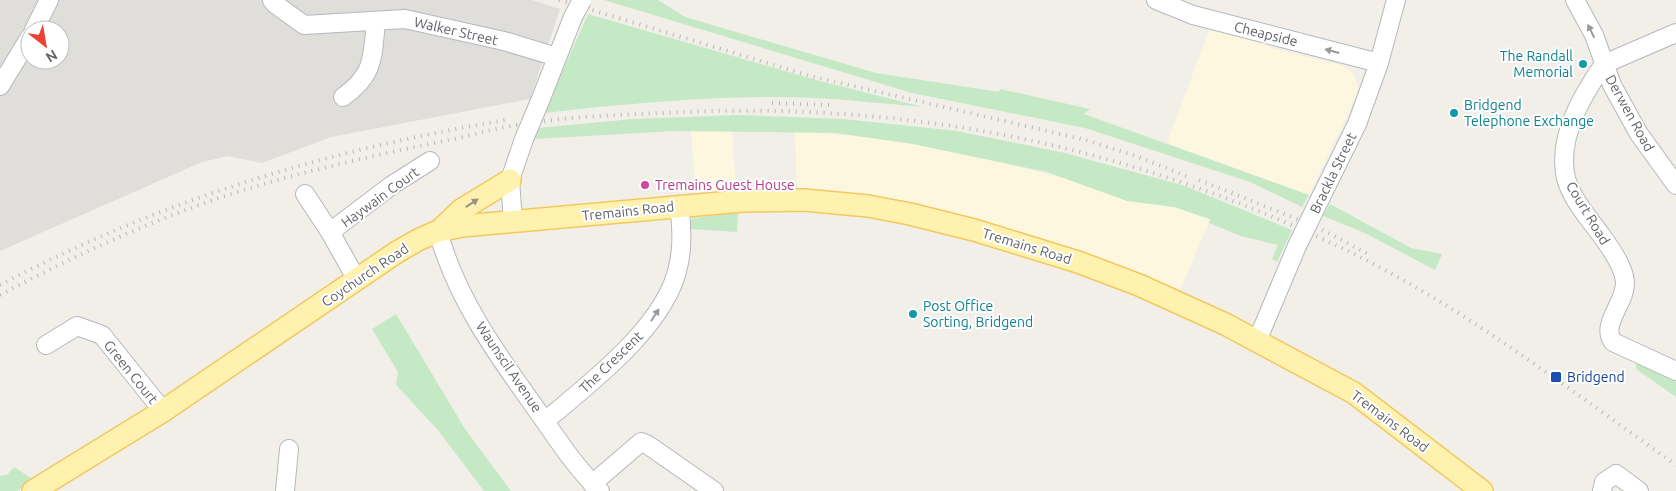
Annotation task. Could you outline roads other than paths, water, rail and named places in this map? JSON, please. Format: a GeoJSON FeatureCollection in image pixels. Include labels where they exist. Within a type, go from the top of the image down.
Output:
{"type":"FeatureCollection","features":[{"type":"Feature","properties":{"kind":"main road"},"geometry":{"type":"LineString","coordinates":[[438,231],[461,210],[510,180]]}},
{"type":"Feature","properties":{"kind":"main road","name":"Tremains Road"},"geometry":{"type":"LineString","coordinates":[[513,222],[742,201],[804,200],[868,206],[974,230],[1078,262],[1139,285],[1257,341],[1354,393],[1482,491]]}},
{"type":"Feature","properties":{"kind":"main road","name":"Coychurch Road"},"geometry":{"type":"LineString","coordinates":[[33,491],[162,411],[418,240],[438,231],[464,226],[513,222]]}},
{"type":"Feature","properties":{"kind":"street"},"geometry":{"type":"LineString","coordinates":[[39,20],[49,0]]}},
{"type":"Feature","properties":{"kind":"street","name":"Walker Street"},"geometry":{"type":"LineString","coordinates":[[272,0],[304,25],[405,19],[504,42],[557,57]]}},
{"type":"Feature","properties":{"kind":"street"},"geometry":{"type":"LineString","coordinates":[[513,222],[510,180],[524,139],[573,17],[582,0]]}},
{"type":"Feature","properties":{"kind":"street","name":"Cheapside"},"geometry":{"type":"LineString","coordinates":[[1156,0],[1193,15],[1379,63]]}},
{"type":"Feature","properties":{"kind":"street","name":"Brackla Street"},"geometry":{"type":"LineString","coordinates":[[1257,341],[1297,246],[1357,124],[1379,63],[1396,0]]}},
{"type":"Feature","properties":{"kind":"street","name":"Derwen Road"},"geometry":{"type":"LineString","coordinates":[[1575,0],[1594,35],[1612,85],[1639,134],[1676,185]]}},
{"type":"Feature","properties":{"kind":"street"},"geometry":{"type":"LineString","coordinates":[[343,97],[358,87],[370,68],[376,22]]}},
{"type":"Feature","properties":{"kind":"street"},"geometry":{"type":"LineString","coordinates":[[1604,64],[1676,33]]}},
{"type":"Feature","properties":{"kind":"street"},"geometry":{"type":"LineString","coordinates":[[0,86],[20,53]]}},
{"type":"Feature","properties":{"kind":"street","name":"Court Road"},"geometry":{"type":"LineString","coordinates":[[1604,64],[1573,119],[1564,154],[1565,174],[1570,187],[1612,253],[1625,282],[1619,306],[1608,327],[1608,334],[1613,342],[1676,371]]}},
{"type":"Feature","properties":{"kind":"street","name":"Haywain Court"},"geometry":{"type":"LineString","coordinates":[[330,232],[392,185],[430,161]]}},
{"type":"Feature","properties":{"kind":"street","name":"Haywain Court"},"geometry":{"type":"LineString","coordinates":[[305,194],[330,232],[357,280]]}},
{"type":"Feature","properties":{"kind":"street","name":"The Crescent"},"geometry":{"type":"LineString","coordinates":[[545,421],[619,358],[635,341],[658,310],[672,286],[678,268],[682,227],[679,206]]}},
{"type":"Feature","properties":{"kind":"street","name":"Waunscil Avenue"},"geometry":{"type":"LineString","coordinates":[[438,231],[450,270],[460,292],[572,462],[596,487]]}},
{"type":"Feature","properties":{"kind":"street","name":"Green Court"},"geometry":{"type":"LineString","coordinates":[[46,345],[77,326],[102,335],[162,411]]}},
{"type":"Feature","properties":{"kind":"street"},"geometry":{"type":"LineString","coordinates":[[596,487],[641,442],[714,491]]}},
{"type":"Feature","properties":{"kind":"street"},"geometry":{"type":"LineString","coordinates":[[285,491],[289,449]]}},
{"type":"Feature","properties":{"kind":"street"},"geometry":{"type":"LineString","coordinates":[[1606,484],[1616,474],[1621,475],[1639,491]]}},
{"type":"Feature","properties":{"kind":"railway"},"geometry":{"type":"LineString","coordinates":[[559,0],[810,76],[1082,139],[1136,156],[1186,176]]}},
{"type":"Feature","properties":{"kind":"railway"},"geometry":{"type":"LineString","coordinates":[[772,103],[832,105]]}},
{"type":"Feature","properties":{"kind":"railway"},"geometry":{"type":"LineString","coordinates":[[0,295],[56,266],[113,240],[172,215],[231,194],[287,177],[344,163],[530,123],[567,118],[755,111],[845,114],[934,123],[1021,138],[1107,159],[1193,186],[1277,219],[1360,257],[1402,279],[1483,329],[1676,465]]}},
{"type":"Feature","properties":{"kind":"railway"},"geometry":{"type":"LineString","coordinates":[[0,285],[122,228],[184,203],[246,182],[374,146],[506,120]]}},
{"type":"Feature","properties":{"kind":"railway"},"geometry":{"type":"LineString","coordinates":[[1199,180],[1317,227],[1370,255]]}},
{"type":"Feature","properties":{"kind":"place","name":"The Randall Memorial"},"geometry":{"type":"Point","coordinates":[1583,64]}},
{"type":"Feature","properties":{"kind":"place","name":"Bridgend Telephone Exchange"},"geometry":{"type":"Point","coordinates":[1454,113]}},
{"type":"Feature","properties":{"kind":"place","name":"Tremains Guest House"},"geometry":{"type":"Point","coordinates":[645,185]}},
{"type":"Feature","properties":{"kind":"place","name":"Post Office Sorting, Bridgend"},"geometry":{"type":"Point","coordinates":[913,314]}},
{"type":"Feature","properties":{"kind":"place","name":"Bridgend"},"geometry":{"type":"Point","coordinates":[1556,377]}}]}
